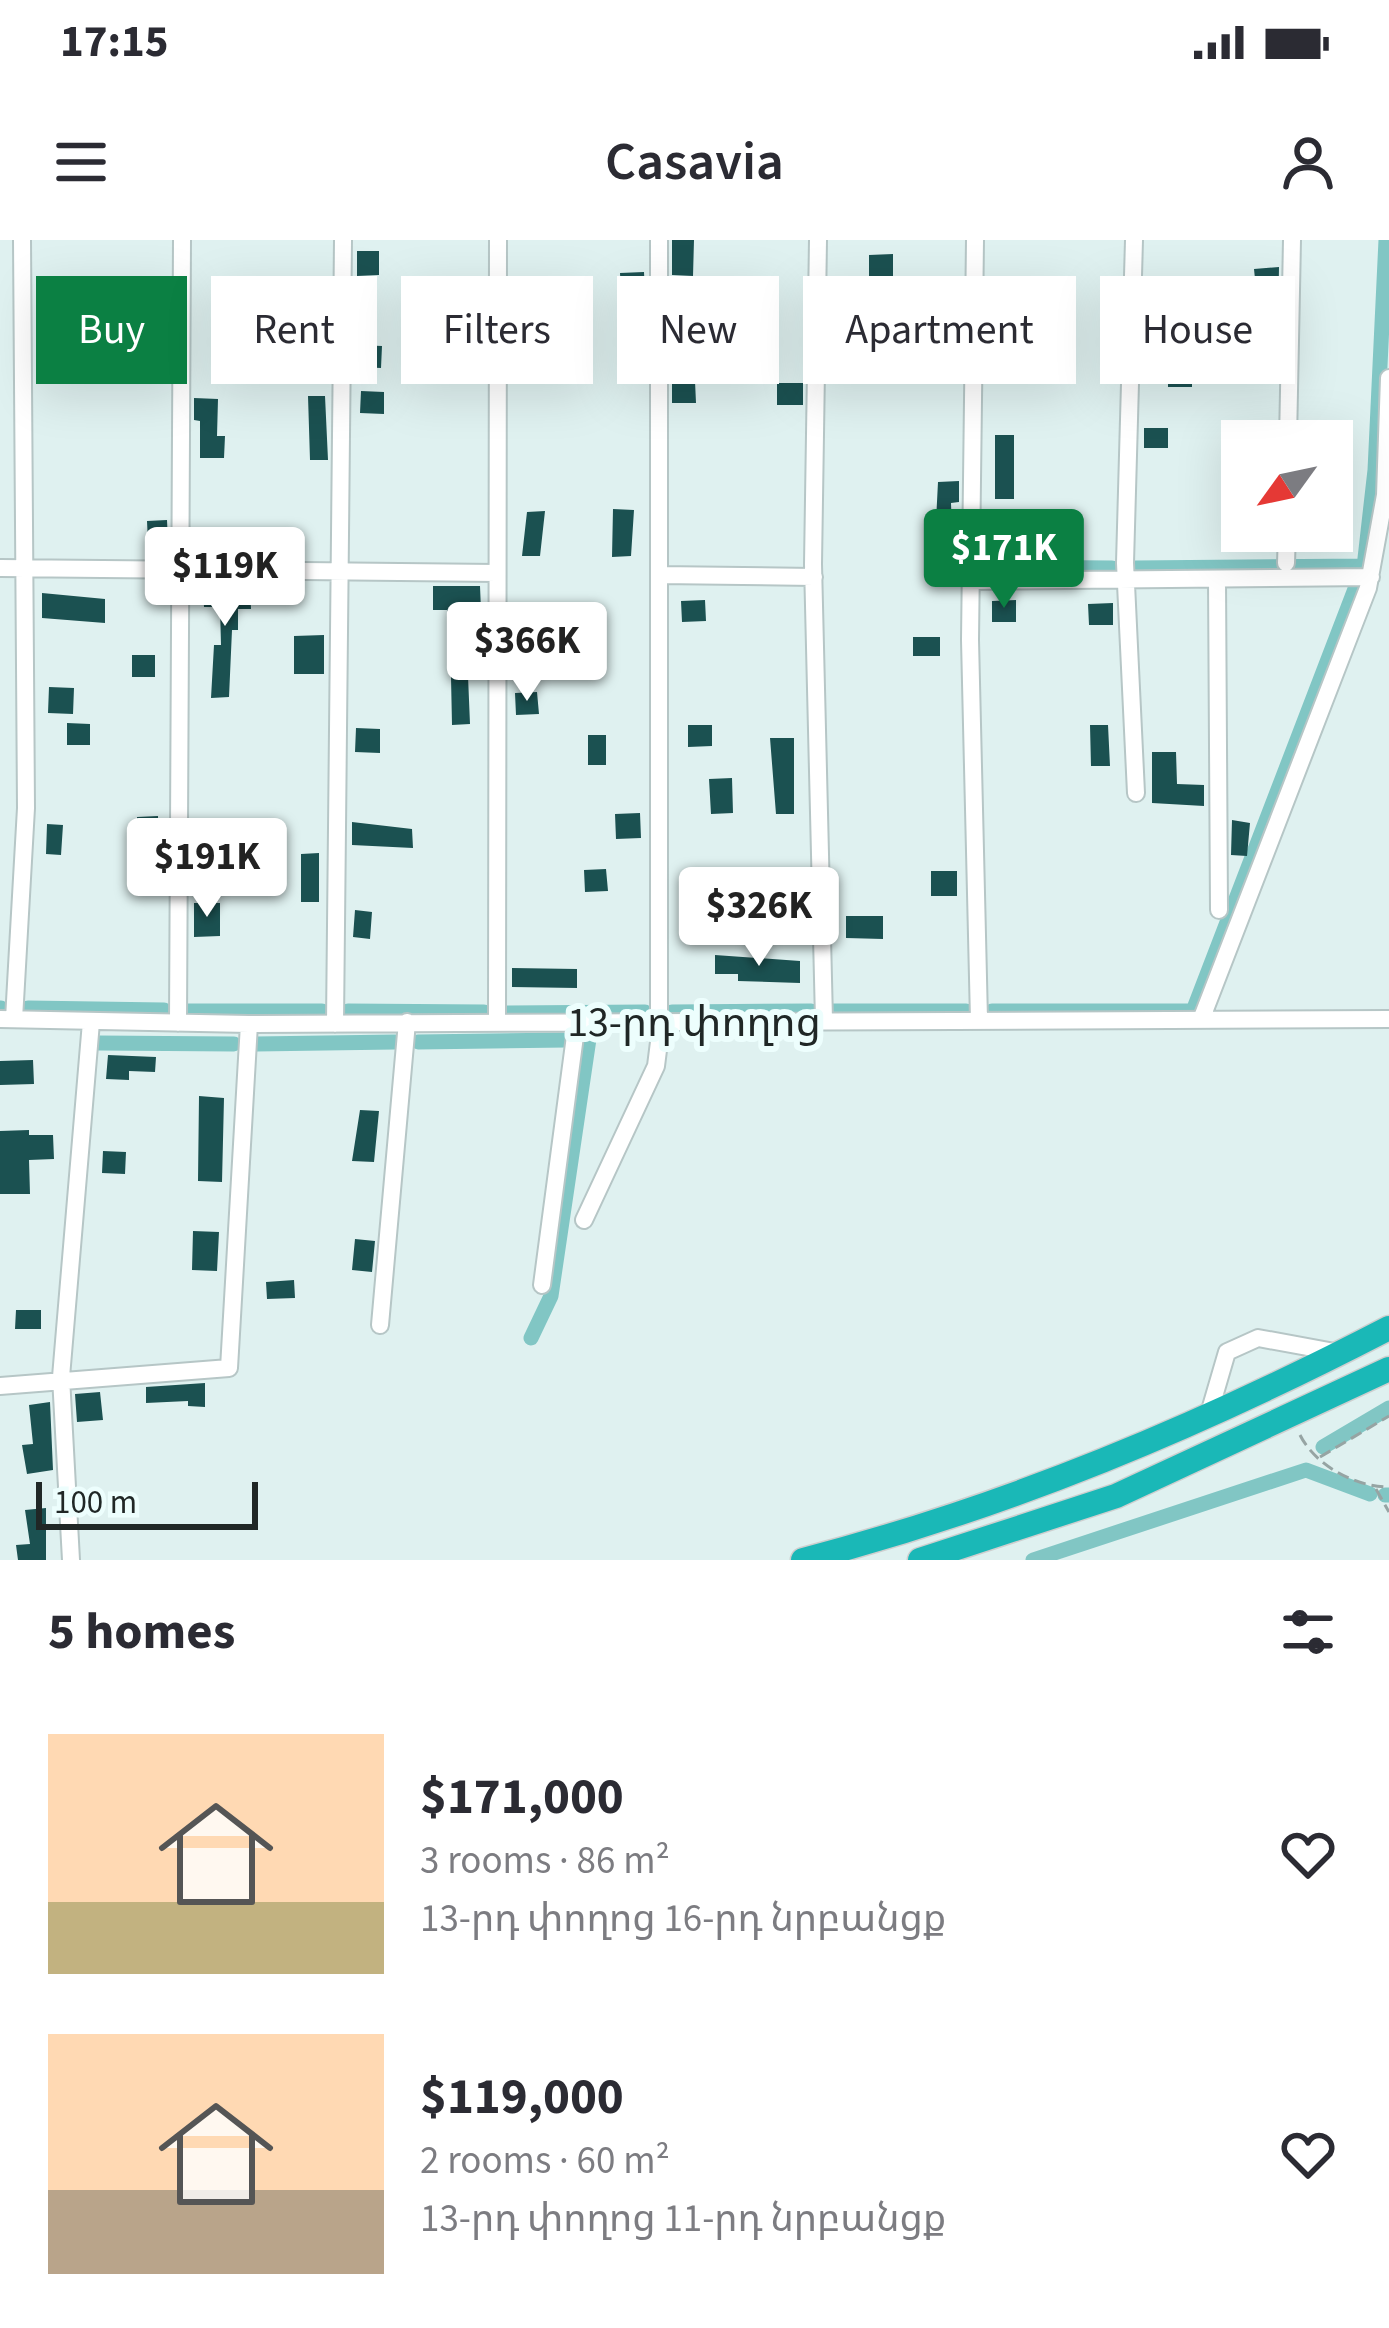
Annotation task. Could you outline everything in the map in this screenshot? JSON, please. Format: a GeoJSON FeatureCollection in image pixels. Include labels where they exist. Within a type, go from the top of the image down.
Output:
{"type":"FeatureCollection","features":[{"type":"Feature","properties":{"kind":"highway"},"geometry":{"type":"LineString","coordinates":[[803,1560],[937,1525],[1101,1466],[1389,1328]]}},
{"type":"Feature","properties":{"kind":"highway"},"geometry":{"type":"LineString","coordinates":[[920,1560],[1116,1496],[1389,1369]]}},
{"type":"Feature","properties":{"kind":"street"},"geometry":{"type":"LineString","coordinates":[[7,1019],[26,808],[22,240]]}},
{"type":"Feature","properties":{"kind":"street"},"geometry":{"type":"LineString","coordinates":[[178,1023],[182,240]]}},
{"type":"Feature","properties":{"kind":"street"},"geometry":{"type":"LineString","coordinates":[[335,1024],[343,240]]}},
{"type":"Feature","properties":{"kind":"street"},"geometry":{"type":"LineString","coordinates":[[497,1022],[498,240]]}},
{"type":"Feature","properties":{"kind":"street"},"geometry":{"type":"LineString","coordinates":[[584,1220],[656,1066],[659,240]]}},
{"type":"Feature","properties":{"kind":"street"},"geometry":{"type":"LineString","coordinates":[[818,240],[814,577],[824,1020]]}},
{"type":"Feature","properties":{"kind":"street"},"geometry":{"type":"LineString","coordinates":[[975,240],[970,581],[980,1020]]}},
{"type":"Feature","properties":{"kind":"street"},"geometry":{"type":"LineString","coordinates":[[1134,240],[1126,580],[1136,793]]}},
{"type":"Feature","properties":{"kind":"street"},"geometry":{"type":"LineString","coordinates":[[1288,420],[1292,240]]}},
{"type":"Feature","properties":{"kind":"street"},"geometry":{"type":"LineString","coordinates":[[1201,1020],[1371,577],[1385,495],[1389,378]]}},
{"type":"Feature","properties":{"kind":"street"},"geometry":{"type":"LineString","coordinates":[[1286,552],[1286,563]]}},
{"type":"Feature","properties":{"kind":"street"},"geometry":{"type":"LineString","coordinates":[[0,568],[497,573]]}},
{"type":"Feature","properties":{"kind":"street"},"geometry":{"type":"LineString","coordinates":[[659,575],[814,577]]}},
{"type":"Feature","properties":{"kind":"street"},"geometry":{"type":"LineString","coordinates":[[970,581],[1371,577]]}},
{"type":"Feature","properties":{"kind":"street"},"geometry":{"type":"LineString","coordinates":[[1217,579],[1220,910]]}},
{"type":"Feature","properties":{"kind":"street","name":"13-րդ փողոց"},"geometry":{"type":"LineString","coordinates":[[7,1019],[249,1024],[1389,1019]]}},
{"type":"Feature","properties":{"kind":"street"},"geometry":{"type":"LineString","coordinates":[[542,1285],[577,1021]]}},
{"type":"Feature","properties":{"kind":"street"},"geometry":{"type":"LineString","coordinates":[[71,1560],[61,1377],[91,1022]]}},
{"type":"Feature","properties":{"kind":"street"},"geometry":{"type":"LineString","coordinates":[[380,1325],[407,1022]]}},
{"type":"Feature","properties":{"kind":"street"},"geometry":{"type":"LineString","coordinates":[[0,1386],[61,1377],[230,1368],[249,1024]]}},
{"type":"Feature","properties":{"kind":"street"},"geometry":{"type":"LineString","coordinates":[[1207,1418],[1228,1352],[1258,1338],[1340,1354]]}},
{"type":"Feature","properties":{"kind":"path"},"geometry":{"type":"LineString","coordinates":[[1319,1458],[1389,1416]]}},
{"type":"Feature","properties":{"kind":"path"},"geometry":{"type":"LineString","coordinates":[[1291,1418],[1308,1451],[1375,1487],[1389,1487]]}},
{"type":"Feature","properties":{"kind":"path"},"geometry":{"type":"LineString","coordinates":[[1375,1487],[1379,1503],[1389,1512]]}},
{"type":"Feature","properties":{"kind":"building"},"geometry":{"type":"Polygon","coordinates":[[[672,240],[694,240],[693,276],[672,275],[672,240]]]}},
{"type":"Feature","properties":{"kind":"building"},"geometry":{"type":"Polygon","coordinates":[[[357,251],[379,251],[379,275],[357,276],[357,251]]]}},
{"type":"Feature","properties":{"kind":"building"},"geometry":{"type":"Polygon","coordinates":[[[893,254],[893,276],[869,276],[869,255],[893,254]]]}},
{"type":"Feature","properties":{"kind":"building"},"geometry":{"type":"Polygon","coordinates":[[[1279,267],[1279,276],[1255,276],[1254,269],[1279,267]]]}},
{"type":"Feature","properties":{"kind":"building"},"geometry":{"type":"Polygon","coordinates":[[[377,346],[382,346],[381,368],[377,368],[377,346]]]}},
{"type":"Feature","properties":{"kind":"building"},"geometry":{"type":"Polygon","coordinates":[[[803,383],[803,405],[777,405],[777,384],[803,383]]]}},
{"type":"Feature","properties":{"kind":"building"},"geometry":{"type":"Polygon","coordinates":[[[672,384],[695,384],[696,403],[672,403],[672,384]]]}},
{"type":"Feature","properties":{"kind":"building"},"geometry":{"type":"Polygon","coordinates":[[[361,391],[384,392],[384,414],[360,413],[361,391]]]}},
{"type":"Feature","properties":{"kind":"building"},"geometry":{"type":"Polygon","coordinates":[[[308,396],[325,396],[328,460],[310,460],[308,396]]]}},
{"type":"Feature","properties":{"kind":"building"},"geometry":{"type":"Polygon","coordinates":[[[194,398],[218,399],[217,436],[225,436],[224,458],[200,458],[200,421],[194,420],[194,398]]]}},
{"type":"Feature","properties":{"kind":"building"},"geometry":{"type":"Polygon","coordinates":[[[1144,428],[1168,428],[1168,448],[1144,448],[1144,428]]]}},
{"type":"Feature","properties":{"kind":"building"},"geometry":{"type":"Polygon","coordinates":[[[995,435],[1014,435],[1014,499],[995,499],[995,435]]]}},
{"type":"Feature","properties":{"kind":"building"},"geometry":{"type":"Polygon","coordinates":[[[959,481],[959,502],[951,503],[953,561],[934,561],[938,482],[959,481]]]}},
{"type":"Feature","properties":{"kind":"building"},"geometry":{"type":"Polygon","coordinates":[[[613,509],[634,510],[631,556],[612,557],[613,509]]]}},
{"type":"Feature","properties":{"kind":"building"},"geometry":{"type":"Polygon","coordinates":[[[545,511],[540,556],[522,556],[527,512],[545,511]]]}},
{"type":"Feature","properties":{"kind":"building"},"geometry":{"type":"Polygon","coordinates":[[[167,520],[168,542],[148,543],[147,521],[167,520]]]}},
{"type":"Feature","properties":{"kind":"building"},"geometry":{"type":"Polygon","coordinates":[[[1052,528],[1076,528],[1077,549],[1053,549],[1052,528]]]}},
{"type":"Feature","properties":{"kind":"building"},"geometry":{"type":"Polygon","coordinates":[[[203,584],[250,585],[251,609],[238,609],[238,630],[232,630],[229,697],[211,698],[214,645],[221,645],[220,607],[204,607],[203,584]]]}},
{"type":"Feature","properties":{"kind":"building"},"geometry":{"type":"Polygon","coordinates":[[[433,586],[480,586],[481,610],[465,610],[466,631],[448,631],[447,610],[433,610],[433,586]]]}},
{"type":"Feature","properties":{"kind":"building"},"geometry":{"type":"Polygon","coordinates":[[[42,593],[105,599],[105,623],[42,618],[42,593]]]}},
{"type":"Feature","properties":{"kind":"building"},"geometry":{"type":"Polygon","coordinates":[[[705,600],[706,621],[682,622],[681,601],[705,600]]]}},
{"type":"Feature","properties":{"kind":"building"},"geometry":{"type":"Polygon","coordinates":[[[1016,600],[1016,622],[992,622],[992,601],[1016,600]]]}},
{"type":"Feature","properties":{"kind":"building"},"geometry":{"type":"Polygon","coordinates":[[[1113,603],[1113,625],[1089,625],[1088,604],[1113,603]]]}},
{"type":"Feature","properties":{"kind":"building"},"geometry":{"type":"Polygon","coordinates":[[[324,635],[324,674],[294,674],[294,636],[324,635]]]}},
{"type":"Feature","properties":{"kind":"building"},"geometry":{"type":"Polygon","coordinates":[[[913,637],[940,637],[940,656],[913,656],[913,637]]]}},
{"type":"Feature","properties":{"kind":"building"},"geometry":{"type":"Polygon","coordinates":[[[132,655],[155,655],[155,677],[132,677],[132,655]]]}},
{"type":"Feature","properties":{"kind":"building"},"geometry":{"type":"Polygon","coordinates":[[[468,676],[470,724],[452,725],[451,677],[468,676]]]}},
{"type":"Feature","properties":{"kind":"building"},"geometry":{"type":"Polygon","coordinates":[[[49,687],[74,688],[73,714],[48,713],[49,687]]]}},
{"type":"Feature","properties":{"kind":"building"},"geometry":{"type":"Polygon","coordinates":[[[537,692],[539,714],[516,715],[515,693],[537,692]]]}},
{"type":"Feature","properties":{"kind":"building"},"geometry":{"type":"Polygon","coordinates":[[[67,723],[90,724],[90,745],[67,745],[67,723]]]}},
{"type":"Feature","properties":{"kind":"building"},"geometry":{"type":"Polygon","coordinates":[[[688,725],[712,725],[712,746],[688,747],[688,725]]]}},
{"type":"Feature","properties":{"kind":"building"},"geometry":{"type":"Polygon","coordinates":[[[1090,725],[1108,725],[1110,766],[1091,766],[1090,725]]]}},
{"type":"Feature","properties":{"kind":"building"},"geometry":{"type":"Polygon","coordinates":[[[356,728],[380,729],[380,753],[355,752],[356,728]]]}},
{"type":"Feature","properties":{"kind":"building"},"geometry":{"type":"Polygon","coordinates":[[[588,735],[606,735],[606,765],[588,765],[588,735]]]}},
{"type":"Feature","properties":{"kind":"building"},"geometry":{"type":"Polygon","coordinates":[[[770,738],[794,738],[794,814],[776,814],[770,738]]]}},
{"type":"Feature","properties":{"kind":"building"},"geometry":{"type":"Polygon","coordinates":[[[1152,752],[1176,752],[1177,784],[1204,785],[1204,806],[1152,803],[1152,752]]]}},
{"type":"Feature","properties":{"kind":"building"},"geometry":{"type":"Polygon","coordinates":[[[732,778],[733,813],[711,814],[709,779],[732,778]]]}},
{"type":"Feature","properties":{"kind":"building"},"geometry":{"type":"Polygon","coordinates":[[[640,813],[641,838],[616,839],[615,814],[640,813]]]}},
{"type":"Feature","properties":{"kind":"building"},"geometry":{"type":"Polygon","coordinates":[[[158,816],[158,840],[138,841],[137,817],[158,816]]]}},
{"type":"Feature","properties":{"kind":"building"},"geometry":{"type":"Polygon","coordinates":[[[1232,820],[1250,823],[1247,856],[1231,855],[1232,820]]]}},
{"type":"Feature","properties":{"kind":"building"},"geometry":{"type":"Polygon","coordinates":[[[352,822],[412,829],[413,848],[352,845],[352,822]]]}},
{"type":"Feature","properties":{"kind":"building"},"geometry":{"type":"Polygon","coordinates":[[[47,824],[63,825],[61,855],[46,854],[47,824]]]}},
{"type":"Feature","properties":{"kind":"building"},"geometry":{"type":"Polygon","coordinates":[[[200,825],[230,825],[230,848],[200,848],[200,825]]]}},
{"type":"Feature","properties":{"kind":"building"},"geometry":{"type":"Polygon","coordinates":[[[319,853],[319,902],[301,902],[301,854],[319,853]]]}},
{"type":"Feature","properties":{"kind":"building"},"geometry":{"type":"Polygon","coordinates":[[[606,869],[608,891],[585,892],[584,870],[606,869]]]}},
{"type":"Feature","properties":{"kind":"building"},"geometry":{"type":"Polygon","coordinates":[[[931,871],[957,871],[957,896],[931,896],[931,871]]]}},
{"type":"Feature","properties":{"kind":"building"},"geometry":{"type":"Polygon","coordinates":[[[712,873],[713,895],[691,896],[690,874],[712,873]]]}},
{"type":"Feature","properties":{"kind":"building"},"geometry":{"type":"Polygon","coordinates":[[[194,903],[220,903],[220,936],[194,937],[194,903]]]}},
{"type":"Feature","properties":{"kind":"building"},"geometry":{"type":"Polygon","coordinates":[[[355,910],[372,912],[370,939],[353,937],[355,910]]]}},
{"type":"Feature","properties":{"kind":"building"},"geometry":{"type":"Polygon","coordinates":[[[846,916],[883,916],[883,939],[846,938],[846,916]]]}},
{"type":"Feature","properties":{"kind":"building"},"geometry":{"type":"Polygon","coordinates":[[[715,955],[800,961],[800,983],[738,981],[738,974],[715,974],[715,955]]]}},
{"type":"Feature","properties":{"kind":"building"},"geometry":{"type":"Polygon","coordinates":[[[512,968],[577,969],[577,988],[512,987],[512,968]]]}},
{"type":"Feature","properties":{"kind":"building"},"geometry":{"type":"Polygon","coordinates":[[[108,1055],[156,1057],[155,1072],[129,1071],[129,1080],[106,1079],[108,1055]]]}},
{"type":"Feature","properties":{"kind":"building"},"geometry":{"type":"Polygon","coordinates":[[[33,1060],[34,1084],[0,1085],[0,1061],[33,1060]]]}},
{"type":"Feature","properties":{"kind":"building"},"geometry":{"type":"Polygon","coordinates":[[[199,1096],[224,1098],[222,1182],[198,1181],[199,1096]]]}},
{"type":"Feature","properties":{"kind":"building"},"geometry":{"type":"Polygon","coordinates":[[[360,1110],[379,1111],[374,1162],[352,1161],[360,1110]]]}},
{"type":"Feature","properties":{"kind":"building"},"geometry":{"type":"Polygon","coordinates":[[[29,1130],[29,1135],[53,1135],[54,1159],[29,1160],[30,1194],[0,1194],[0,1131],[29,1130]]]}},
{"type":"Feature","properties":{"kind":"building"},"geometry":{"type":"Polygon","coordinates":[[[103,1151],[126,1152],[125,1174],[102,1173],[103,1151]]]}},
{"type":"Feature","properties":{"kind":"building"},"geometry":{"type":"Polygon","coordinates":[[[193,1231],[219,1232],[217,1271],[192,1270],[193,1231]]]}},
{"type":"Feature","properties":{"kind":"building"},"geometry":{"type":"Polygon","coordinates":[[[355,1239],[375,1241],[372,1272],[352,1270],[355,1239]]]}},
{"type":"Feature","properties":{"kind":"building"},"geometry":{"type":"Polygon","coordinates":[[[294,1280],[295,1298],[267,1299],[266,1282],[294,1280]]]}},
{"type":"Feature","properties":{"kind":"building"},"geometry":{"type":"Polygon","coordinates":[[[16,1310],[41,1310],[41,1329],[15,1329],[16,1310]]]}},
{"type":"Feature","properties":{"kind":"building"},"geometry":{"type":"Polygon","coordinates":[[[205,1383],[205,1407],[188,1406],[188,1401],[146,1403],[146,1387],[205,1383]]]}},
{"type":"Feature","properties":{"kind":"building"},"geometry":{"type":"Polygon","coordinates":[[[100,1392],[103,1420],[77,1422],[75,1394],[100,1392]]]}},
{"type":"Feature","properties":{"kind":"building"},"geometry":{"type":"Polygon","coordinates":[[[50,1402],[53,1470],[27,1474],[22,1445],[33,1444],[29,1405],[50,1402]]]}},
{"type":"Feature","properties":{"kind":"building"},"geometry":{"type":"Polygon","coordinates":[[[46,1508],[46,1560],[18,1560],[16,1545],[30,1544],[25,1510],[46,1508]]]}},
{"type":"Feature","properties":{"kind":"waterway"},"geometry":{"type":"LineString","coordinates":[[1364,567],[1375,470],[1386,240]]}},
{"type":"Feature","properties":{"kind":"waterway"},"geometry":{"type":"LineString","coordinates":[[1135,568],[1366,566]]}},
{"type":"Feature","properties":{"kind":"waterway"},"geometry":{"type":"LineString","coordinates":[[978,567],[1112,568]]}},
{"type":"Feature","properties":{"kind":"waterway"},"geometry":{"type":"LineString","coordinates":[[992,1011],[1193,1011],[1355,589]]}},
{"type":"Feature","properties":{"kind":"waterway"},"geometry":{"type":"LineString","coordinates":[[28,1008],[164,1010]]}},
{"type":"Feature","properties":{"kind":"waterway"},"geometry":{"type":"LineString","coordinates":[[186,1011],[322,1011]]}},
{"type":"Feature","properties":{"kind":"waterway"},"geometry":{"type":"LineString","coordinates":[[348,1011],[484,1012]]}},
{"type":"Feature","properties":{"kind":"waterway"},"geometry":{"type":"LineString","coordinates":[[672,1012],[811,1011]]}},
{"type":"Feature","properties":{"kind":"waterway"},"geometry":{"type":"LineString","coordinates":[[833,1011],[966,1011]]}},
{"type":"Feature","properties":{"kind":"waterway"},"geometry":{"type":"LineString","coordinates":[[505,1013],[645,1012]]}},
{"type":"Feature","properties":{"kind":"waterway"},"geometry":{"type":"LineString","coordinates":[[531,1338],[551,1296],[589,1039]]}},
{"type":"Feature","properties":{"kind":"waterway"},"geometry":{"type":"LineString","coordinates":[[418,1042],[567,1040]]}},
{"type":"Feature","properties":{"kind":"waterway"},"geometry":{"type":"LineString","coordinates":[[256,1044],[395,1042]]}},
{"type":"Feature","properties":{"kind":"waterway"},"geometry":{"type":"LineString","coordinates":[[98,1043],[234,1044]]}},
{"type":"Feature","properties":{"kind":"waterway"},"geometry":{"type":"LineString","coordinates":[[1323,1447],[1389,1408]]}},
{"type":"Feature","properties":{"kind":"waterway"},"geometry":{"type":"LineString","coordinates":[[1033,1560],[1306,1470],[1370,1494]]}}]}
